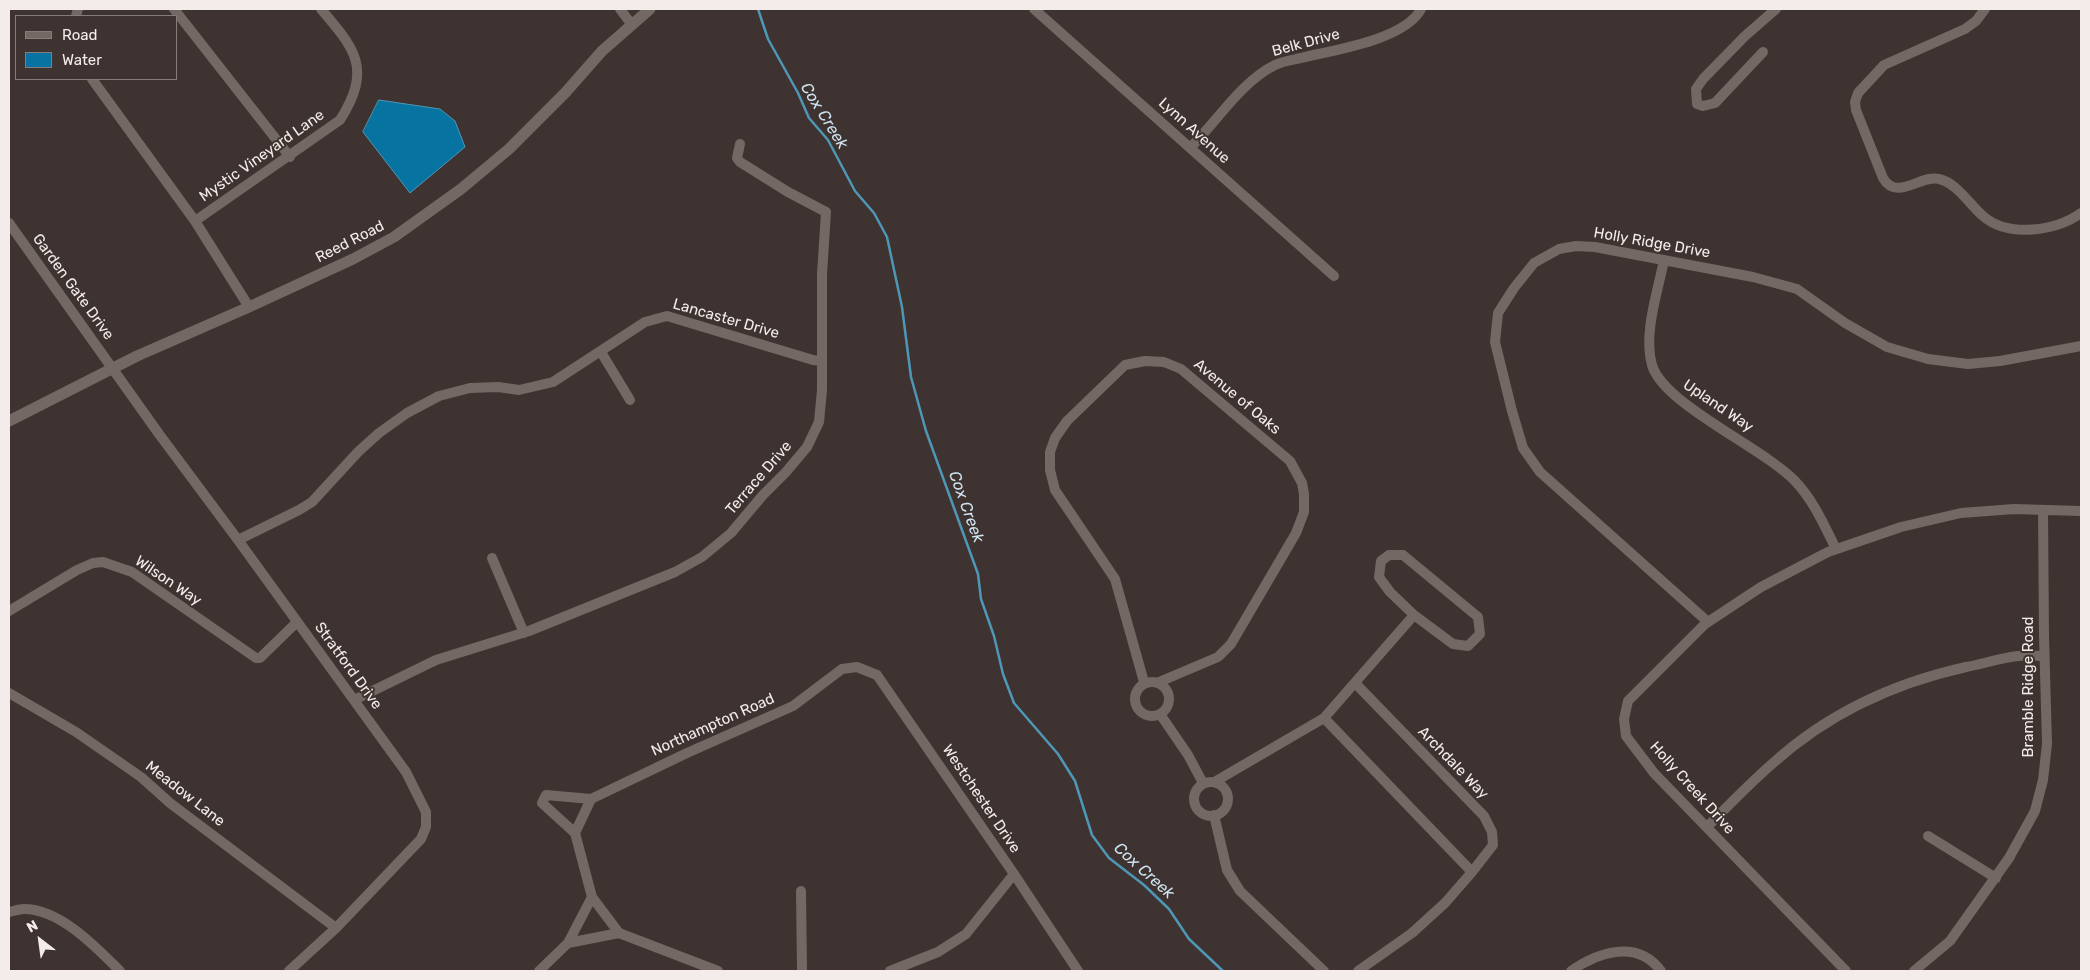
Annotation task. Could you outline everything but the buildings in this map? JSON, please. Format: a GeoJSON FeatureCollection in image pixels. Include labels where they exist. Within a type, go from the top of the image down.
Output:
{"type":"FeatureCollection","features":[{"type":"Feature","properties":{"kind":"street"},"geometry":{"type":"LineString","coordinates":[[174,9],[290,157]]}},
{"type":"Feature","properties":{"kind":"street","name":"Mystic Vineyard Lane"},"geometry":{"type":"LineString","coordinates":[[195,221],[290,157],[340,120],[352,102],[358,82],[357,59],[346,38],[321,9]]}},
{"type":"Feature","properties":{"kind":"street"},"geometry":{"type":"LineString","coordinates":[[620,9],[632,25]]}},
{"type":"Feature","properties":{"kind":"street","name":"Reed Road"},"geometry":{"type":"LineString","coordinates":[[9,420],[113,368],[353,259],[394,237],[461,190],[508,149],[564,93],[602,51],[650,9]]}},
{"type":"Feature","properties":{"kind":"street","name":"Lynn Avenue"},"geometry":{"type":"LineString","coordinates":[[1034,9],[1334,276]]}},
{"type":"Feature","properties":{"kind":"street","name":"Belk Drive"},"geometry":{"type":"LineString","coordinates":[[1191,147],[1256,76],[1277,64],[1375,40],[1404,26],[1421,9]]}},
{"type":"Feature","properties":{"kind":"street"},"geometry":{"type":"LineString","coordinates":[[1762,52],[1715,103],[1703,106],[1697,104],[1696,89],[1704,79],[1745,36],[1776,9]]}},
{"type":"Feature","properties":{"kind":"street"},"geometry":{"type":"LineString","coordinates":[[1985,9],[1976,21],[1965,29],[1886,64],[1858,93],[1855,108],[1883,178],[1887,184],[1897,188],[1929,179],[1941,179],[1951,185],[1988,220],[2014,228],[2049,228],[2068,221],[2081,213]]}},
{"type":"Feature","properties":{"kind":"street","name":"Mystic Vineyard Lane"},"geometry":{"type":"LineString","coordinates":[[93,80],[195,221],[249,307]]}},
{"type":"Feature","properties":{"kind":"street","name":"Terrace Drive"},"geometry":{"type":"LineString","coordinates":[[354,700],[436,660],[524,633],[675,572],[702,557],[720,544],[786,472],[806,447],[819,422],[822,390],[822,274],[826,212],[788,192],[740,162],[737,158],[740,144]]}},
{"type":"Feature","properties":{"kind":"street","name":"Garden Gate Drive"},"geometry":{"type":"LineString","coordinates":[[9,223],[113,368]]}},
{"type":"Feature","properties":{"kind":"street","name":"Holly Ridge Drive"},"geometry":{"type":"LineString","coordinates":[[1708,622],[1540,472],[1523,448],[1495,342],[1498,313],[1514,288],[1534,263],[1559,248],[1576,246],[1595,247],[1753,277],[1797,289],[1845,323],[1887,347],[1928,359],[1968,364],[2000,362],[2081,346]]}},
{"type":"Feature","properties":{"kind":"street","name":"Upland Way"},"geometry":{"type":"LineString","coordinates":[[1664,260],[1649,337],[1652,365],[1659,379],[1675,397],[1767,457],[1794,480],[1816,509],[1836,549]]}},
{"type":"Feature","properties":{"kind":"street","name":"Lancaster Drive"},"geometry":{"type":"LineString","coordinates":[[238,540],[312,502],[358,452],[379,433],[407,413],[439,396],[470,388],[498,387],[519,390],[553,382],[645,322],[667,316],[813,360],[822,361]]}},
{"type":"Feature","properties":{"kind":"street"},"geometry":{"type":"LineString","coordinates":[[601,352],[630,400]]}},
{"type":"Feature","properties":{"kind":"street","name":"Avenue of Oaks"},"geometry":{"type":"LineString","coordinates":[[1144,682],[1115,579],[1055,490],[1050,470],[1050,452],[1055,438],[1067,421],[1125,366],[1144,361],[1164,362],[1181,369],[1198,383],[1290,462],[1302,483],[1304,494],[1304,512],[1296,533],[1231,644],[1218,657],[1159,682]]}},
{"type":"Feature","properties":{"kind":"street","name":"Stratford Drive"},"geometry":{"type":"LineString","coordinates":[[113,368],[159,434],[406,772],[426,812],[426,826],[421,840],[336,928],[290,971]]}},
{"type":"Feature","properties":{"kind":"street","name":"Holly Creek Drive"},"geometry":{"type":"LineString","coordinates":[[1846,971],[1654,773],[1626,736],[1624,720],[1628,701],[1708,622],[1761,587],[1836,549],[1901,527],[1961,513],[2014,509],[2081,511]]}},
{"type":"Feature","properties":{"kind":"street","name":"Bramble Ridge Road"},"geometry":{"type":"LineString","coordinates":[[1914,971],[1950,941],[2010,858],[2035,810],[2043,780],[2047,744],[2043,510]]}},
{"type":"Feature","properties":{"kind":"street"},"geometry":{"type":"LineString","coordinates":[[1389,555],[1403,555],[1478,617],[1480,634],[1468,646],[1453,644],[1414,615],[1390,592],[1379,577],[1382,561],[1389,555]]}},
{"type":"Feature","properties":{"kind":"street"},"geometry":{"type":"LineString","coordinates":[[492,558],[524,633]]}},
{"type":"Feature","properties":{"kind":"street","name":"Wilson Way"},"geometry":{"type":"LineString","coordinates":[[9,611],[77,570],[93,563],[104,562],[132,572],[256,658],[260,658],[298,622]]}},
{"type":"Feature","properties":{"kind":"street"},"geometry":{"type":"LineString","coordinates":[[1216,781],[1227,790],[1229,803],[1221,814],[1204,815],[1196,808],[1195,794],[1203,783],[1216,781],[1324,718],[1356,684],[1414,615]]}},
{"type":"Feature","properties":{"kind":"street"},"geometry":{"type":"LineString","coordinates":[[1707,827],[1772,764],[1797,743],[1831,719],[1873,697],[1920,678],[1943,672],[2018,656],[2044,656]]}},
{"type":"Feature","properties":{"kind":"street","name":"Westchester Drive"},"geometry":{"type":"LineString","coordinates":[[842,669],[857,668],[878,676],[1078,971]]}},
{"type":"Feature","properties":{"kind":"street","name":"Northampton Road"},"geometry":{"type":"LineString","coordinates":[[590,799],[793,706],[842,669]]}},
{"type":"Feature","properties":{"kind":"street"},"geometry":{"type":"LineString","coordinates":[[1144,682],[1159,682],[1167,690],[1169,696],[1168,704],[1160,714],[1147,716],[1137,708],[1135,695],[1144,682]]}},
{"type":"Feature","properties":{"kind":"street","name":"Archdale Way"},"geometry":{"type":"LineString","coordinates":[[1356,684],[1484,816],[1492,832],[1493,845],[1445,903],[1412,933],[1358,971]]}},
{"type":"Feature","properties":{"kind":"street","name":"Meadow Lane"},"geometry":{"type":"LineString","coordinates":[[9,693],[76,732],[141,777],[170,803],[336,928]]}},
{"type":"Feature","properties":{"kind":"street"},"geometry":{"type":"LineString","coordinates":[[1160,714],[1188,755],[1203,783]]}},
{"type":"Feature","properties":{"kind":"street"},"geometry":{"type":"LineString","coordinates":[[1324,718],[1472,872]]}},
{"type":"Feature","properties":{"kind":"street"},"geometry":{"type":"LineString","coordinates":[[575,833],[590,799],[546,795],[542,803],[575,833],[592,897],[619,933]]}},
{"type":"Feature","properties":{"kind":"street"},"geometry":{"type":"LineString","coordinates":[[1214,815],[1227,870],[1240,891],[1324,971]]}},
{"type":"Feature","properties":{"kind":"street"},"geometry":{"type":"LineString","coordinates":[[1928,836],[1996,878]]}},
{"type":"Feature","properties":{"kind":"street"},"geometry":{"type":"LineString","coordinates":[[890,971],[938,952],[966,934],[1014,874]]}},
{"type":"Feature","properties":{"kind":"street"},"geometry":{"type":"LineString","coordinates":[[800,890],[802,971]]}},
{"type":"Feature","properties":{"kind":"street"},"geometry":{"type":"LineString","coordinates":[[540,971],[568,943],[592,897]]}},
{"type":"Feature","properties":{"kind":"street"},"geometry":{"type":"LineString","coordinates":[[9,912],[24,909],[44,912],[83,935],[120,971]]}},
{"type":"Feature","properties":{"kind":"street"},"geometry":{"type":"LineString","coordinates":[[568,943],[619,933],[718,971]]}},
{"type":"Feature","properties":{"kind":"street"},"geometry":{"type":"LineString","coordinates":[[1571,971],[1595,956],[1616,951],[1640,955],[1650,960],[1661,971]]}},
{"type":"Feature","properties":{"kind":"water"},"geometry":{"type":"Polygon","coordinates":[[[379,100],[440,109],[455,121],[465,147],[410,193],[363,132],[379,100]]]}},
{"type":"Feature","properties":{"kind":"waterway","name":"Cox Creek"},"geometry":{"type":"LineString","coordinates":[[758,9],[768,39],[798,93],[809,118],[828,140],[855,191],[874,213],[887,237],[902,307],[911,377],[926,431],[978,574],[981,599],[994,636],[1003,674],[1014,703],[1058,754],[1075,781],[1092,835],[1109,858],[1144,885],[1169,909],[1189,939],[1223,971]]}}]}
